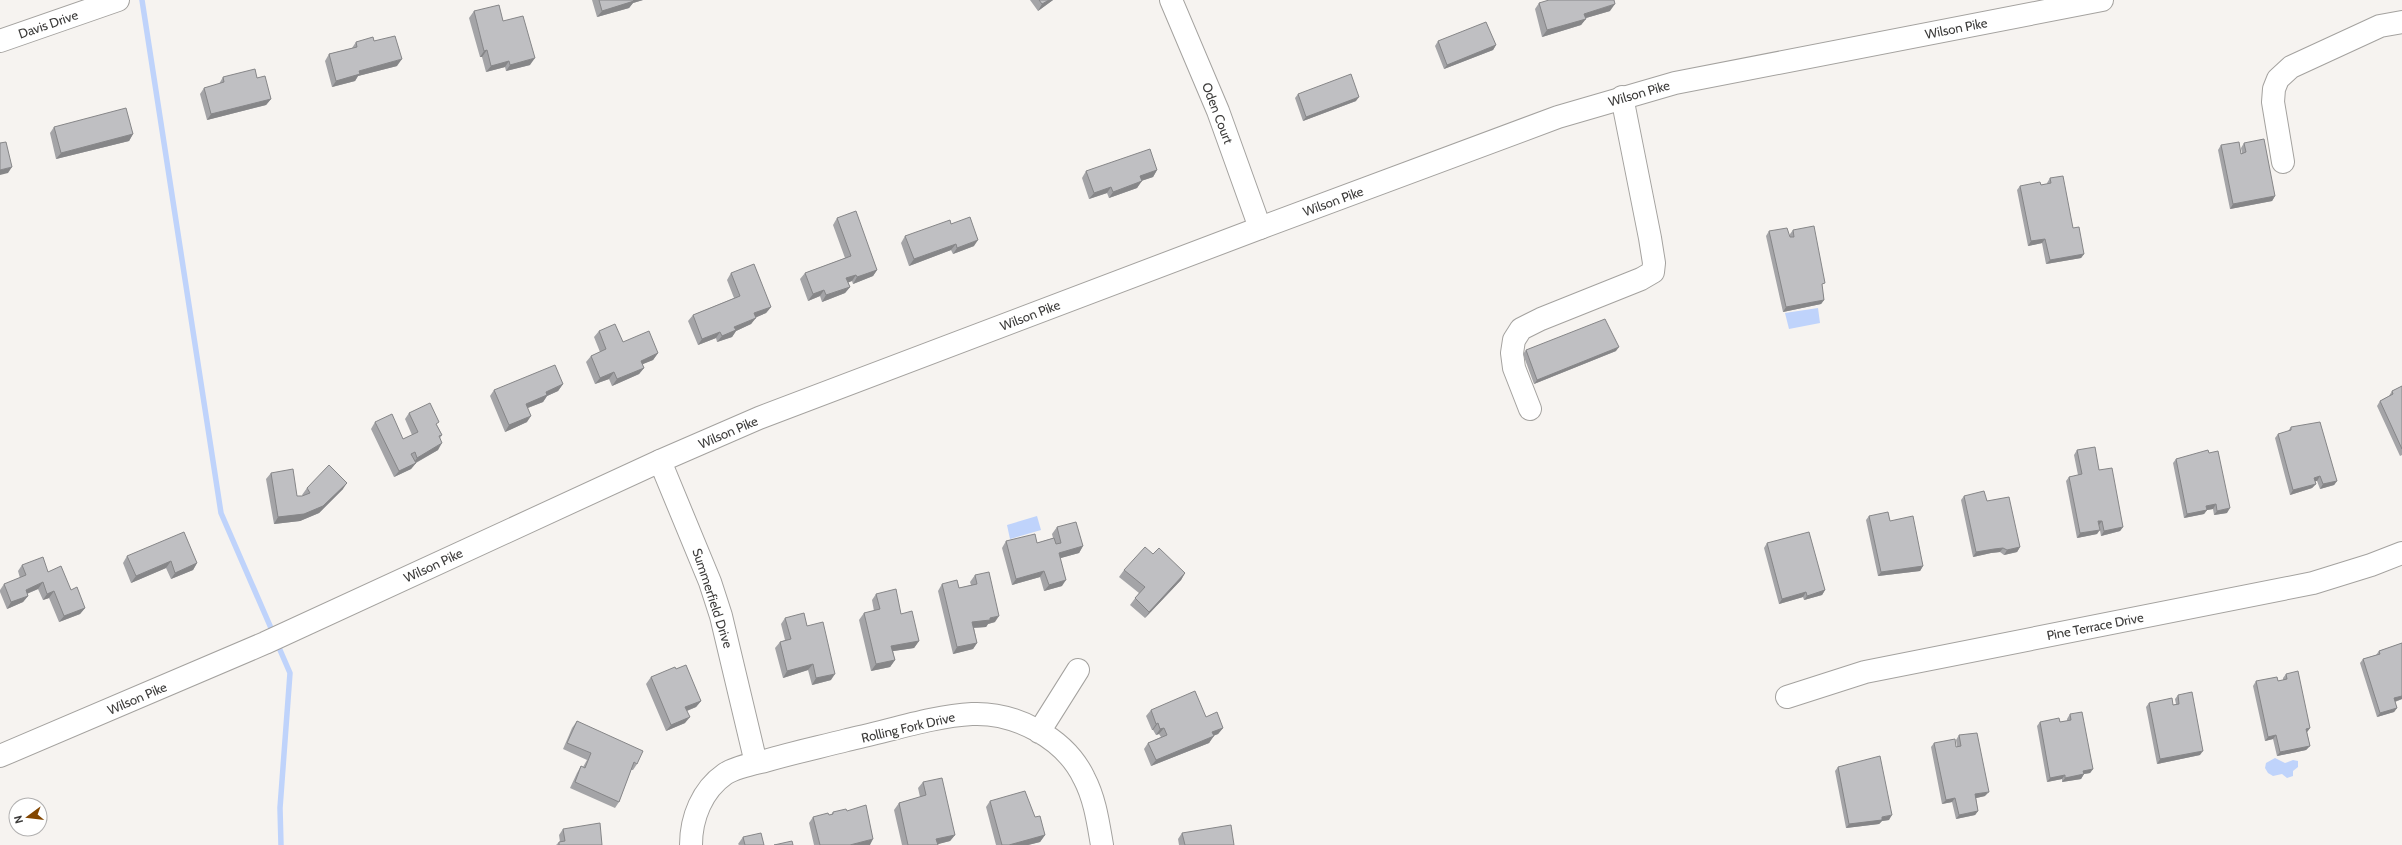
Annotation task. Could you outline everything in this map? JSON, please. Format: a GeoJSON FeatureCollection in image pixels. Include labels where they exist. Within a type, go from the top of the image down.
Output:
{"type":"FeatureCollection","features":[{"type":"Feature","properties":{"kind":"main road","name":"Davis Drive"},"geometry":{"type":"LineString","coordinates":[[0,41],[118,0]]}},
{"type":"Feature","properties":{"kind":"main road","name":"Oden Court"},"geometry":{"type":"LineString","coordinates":[[1171,0],[1218,110],[1260,228]]}},
{"type":"Feature","properties":{"kind":"main road","name":"Wilson Pike"},"geometry":{"type":"LineString","coordinates":[[0,756],[265,643],[660,461],[759,418],[1558,117],[1675,82],[2102,0]]}},
{"type":"Feature","properties":{"kind":"main road"},"geometry":{"type":"LineString","coordinates":[[2283,162],[2273,102],[2274,89],[2278,79],[2291,67],[2380,26],[2402,22]]}},
{"type":"Feature","properties":{"kind":"main road"},"geometry":{"type":"LineString","coordinates":[[1530,409],[1514,368],[1512,354],[1514,340],[1521,329],[1542,318],[1641,279],[1653,272],[1654,263],[1650,238],[1622,97]]}},
{"type":"Feature","properties":{"kind":"main road","name":"Summerfield Drive"},"geometry":{"type":"LineString","coordinates":[[660,461],[710,582],[721,616],[756,763]]}},
{"type":"Feature","properties":{"kind":"main road","name":"Pine Terrace Drive"},"geometry":{"type":"LineString","coordinates":[[1787,697],[1865,672],[2313,583],[2371,565],[2402,552]]}},
{"type":"Feature","properties":{"kind":"main road"},"geometry":{"type":"LineString","coordinates":[[1039,732],[1078,670]]}},
{"type":"Feature","properties":{"kind":"main road","name":"Rolling Fork Drive"},"geometry":{"type":"LineString","coordinates":[[691,845],[692,824],[706,794],[725,774],[756,763],[959,715],[985,714],[1017,720],[1039,732],[1062,750],[1084,777],[1096,813],[1102,845]]}},
{"type":"Feature","properties":{"kind":"water"},"geometry":{"type":"Polygon","coordinates":[[[1818,308],[1820,323],[1789,329],[1785,313],[1818,308]]]}},
{"type":"Feature","properties":{"kind":"water"},"geometry":{"type":"Polygon","coordinates":[[[1037,516],[1041,530],[1010,539],[1007,525],[1037,516]]]}},
{"type":"Feature","properties":{"kind":"water"},"geometry":{"type":"Polygon","coordinates":[[[2275,758],[2285,763],[2293,760],[2298,761],[2298,767],[2293,771],[2293,776],[2287,778],[2282,774],[2273,776],[2268,773],[2265,768],[2266,763],[2275,758]]]}},
{"type":"Feature","properties":{"kind":"building"},"geometry":{"type":"Polygon","coordinates":[[[599,0],[633,0],[634,1],[602,11],[599,0]]]}},
{"type":"Feature","properties":{"kind":"building"},"geometry":{"type":"Polygon","coordinates":[[[1039,0],[1049,0],[1042,4],[1039,0]]]}},
{"type":"Feature","properties":{"kind":"building"},"geometry":{"type":"Polygon","coordinates":[[[1549,0],[1614,0],[1615,4],[1584,14],[1586,19],[1547,30],[1539,3],[1549,0]]]}},
{"type":"Feature","properties":{"kind":"building"},"geometry":{"type":"Polygon","coordinates":[[[499,5],[503,21],[523,16],[535,58],[510,65],[509,61],[491,66],[487,50],[484,51],[474,11],[499,5]]]}},
{"type":"Feature","properties":{"kind":"building"},"geometry":{"type":"Polygon","coordinates":[[[1486,22],[1496,45],[1447,65],[1438,41],[1486,22]]]}},
{"type":"Feature","properties":{"kind":"building"},"geometry":{"type":"Polygon","coordinates":[[[395,36],[402,59],[359,71],[360,74],[336,81],[329,54],[357,47],[356,42],[373,37],[374,41],[395,36]]]}},
{"type":"Feature","properties":{"kind":"building"},"geometry":{"type":"Polygon","coordinates":[[[255,69],[257,78],[265,76],[271,99],[211,114],[204,88],[224,82],[223,77],[255,69]]]}},
{"type":"Feature","properties":{"kind":"building"},"geometry":{"type":"Polygon","coordinates":[[[1351,74],[1359,97],[1306,117],[1298,94],[1351,74]]]}},
{"type":"Feature","properties":{"kind":"building"},"geometry":{"type":"Polygon","coordinates":[[[126,108],[133,134],[61,153],[54,127],[126,108]]]}},
{"type":"Feature","properties":{"kind":"building"},"geometry":{"type":"Polygon","coordinates":[[[2264,139],[2275,196],[2233,204],[2221,145],[2239,142],[2241,154],[2246,152],[2244,143],[2264,139]]]}},
{"type":"Feature","properties":{"kind":"building"},"geometry":{"type":"Polygon","coordinates":[[[6,142],[12,167],[0,170],[0,143],[6,142]]]}},
{"type":"Feature","properties":{"kind":"building"},"geometry":{"type":"Polygon","coordinates":[[[1150,149],[1157,170],[1140,176],[1142,181],[1113,192],[1111,187],[1094,193],[1086,171],[1150,149]]]}},
{"type":"Feature","properties":{"kind":"building"},"geometry":{"type":"Polygon","coordinates":[[[2063,176],[2073,228],[2079,227],[2084,254],[2050,260],[2045,239],[2031,241],[2020,186],[2040,182],[2041,185],[2051,183],[2050,178],[2063,176]]]}},
{"type":"Feature","properties":{"kind":"building"},"geometry":{"type":"Polygon","coordinates":[[[856,211],[877,270],[857,277],[856,275],[846,278],[850,287],[826,295],[824,290],[813,294],[805,273],[851,256],[837,218],[856,211]]]}},
{"type":"Feature","properties":{"kind":"building"},"geometry":{"type":"Polygon","coordinates":[[[970,217],[978,240],[957,248],[956,244],[914,259],[905,236],[950,220],[951,224],[970,217]]]}},
{"type":"Feature","properties":{"kind":"building"},"geometry":{"type":"Polygon","coordinates":[[[1814,226],[1825,283],[1822,284],[1824,300],[1786,307],[1769,231],[1787,228],[1790,237],[1794,237],[1793,230],[1814,226]]]}},
{"type":"Feature","properties":{"kind":"building"},"geometry":{"type":"Polygon","coordinates":[[[754,264],[771,307],[754,313],[756,318],[734,327],[736,330],[722,336],[720,332],[702,339],[693,315],[740,296],[731,273],[754,264]]]}},
{"type":"Feature","properties":{"kind":"building"},"geometry":{"type":"Polygon","coordinates":[[[1605,319],[1619,347],[1537,380],[1526,350],[1605,319]]]}},
{"type":"Feature","properties":{"kind":"building"},"geometry":{"type":"Polygon","coordinates":[[[615,324],[623,342],[649,331],[658,353],[641,361],[644,368],[617,379],[614,372],[600,378],[591,356],[606,349],[599,331],[615,324]]]}},
{"type":"Feature","properties":{"kind":"building"},"geometry":{"type":"Polygon","coordinates":[[[555,365],[563,384],[546,392],[547,395],[526,404],[531,416],[509,425],[494,390],[555,365]]]}},
{"type":"Feature","properties":{"kind":"building"},"geometry":{"type":"Polygon","coordinates":[[[2402,386],[2402,449],[2380,401],[2393,394],[2392,391],[2402,386]]]}},
{"type":"Feature","properties":{"kind":"building"},"geometry":{"type":"Polygon","coordinates":[[[430,403],[439,422],[436,424],[442,435],[439,436],[442,443],[417,458],[415,452],[411,454],[416,463],[399,471],[375,422],[392,414],[403,439],[418,432],[409,413],[430,403]]]}},
{"type":"Feature","properties":{"kind":"building"},"geometry":{"type":"Polygon","coordinates":[[[2320,422],[2337,481],[2323,484],[2320,476],[2314,478],[2316,484],[2293,490],[2278,434],[2291,430],[2291,427],[2320,422]]]}},
{"type":"Feature","properties":{"kind":"building"},"geometry":{"type":"Polygon","coordinates":[[[2095,447],[2099,470],[2112,468],[2123,527],[2104,531],[2102,521],[2098,521],[2100,530],[2080,533],[2069,477],[2082,474],[2077,450],[2095,447]]]}},
{"type":"Feature","properties":{"kind":"building"},"geometry":{"type":"Polygon","coordinates":[[[2208,450],[2209,453],[2218,451],[2230,508],[2217,511],[2216,504],[2206,506],[2207,510],[2187,514],[2176,459],[2208,450]]]}},
{"type":"Feature","properties":{"kind":"building"},"geometry":{"type":"Polygon","coordinates":[[[329,465],[347,483],[323,506],[304,514],[278,517],[271,473],[293,469],[297,496],[302,496],[310,493],[307,488],[329,465]]]}},
{"type":"Feature","properties":{"kind":"building"},"geometry":{"type":"Polygon","coordinates":[[[1984,491],[1987,501],[2009,497],[2020,547],[2007,550],[2003,548],[1976,552],[1964,496],[1984,491]]]}},
{"type":"Feature","properties":{"kind":"building"},"geometry":{"type":"Polygon","coordinates":[[[1888,512],[1890,521],[1913,516],[1923,566],[1881,572],[1869,516],[1888,512]]]}},
{"type":"Feature","properties":{"kind":"building"},"geometry":{"type":"Polygon","coordinates":[[[1076,522],[1083,546],[1059,553],[1066,580],[1049,585],[1044,571],[1016,579],[1006,541],[1035,534],[1037,543],[1054,538],[1056,544],[1061,543],[1057,527],[1076,522]]]}},
{"type":"Feature","properties":{"kind":"building"},"geometry":{"type":"Polygon","coordinates":[[[184,532],[197,563],[175,573],[171,561],[136,576],[127,556],[184,532]]]}},
{"type":"Feature","properties":{"kind":"building"},"geometry":{"type":"Polygon","coordinates":[[[1809,532],[1825,590],[1807,596],[1806,592],[1782,599],[1767,543],[1809,532]]]}},
{"type":"Feature","properties":{"kind":"building"},"geometry":{"type":"Polygon","coordinates":[[[1145,547],[1153,554],[1159,548],[1185,573],[1149,612],[1135,598],[1145,587],[1124,570],[1145,547]]]}},
{"type":"Feature","properties":{"kind":"building"},"geometry":{"type":"Polygon","coordinates":[[[43,557],[48,572],[61,566],[71,590],[77,587],[85,608],[64,616],[54,591],[47,594],[43,582],[26,590],[28,596],[11,602],[4,584],[26,575],[22,565],[43,557]]]}},
{"type":"Feature","properties":{"kind":"building"},"geometry":{"type":"Polygon","coordinates":[[[989,572],[999,616],[990,618],[990,620],[972,622],[977,643],[957,647],[942,584],[957,580],[959,588],[977,584],[975,575],[989,572]]]}},
{"type":"Feature","properties":{"kind":"building"},"geometry":{"type":"Polygon","coordinates":[[[896,589],[901,614],[912,611],[919,641],[891,646],[895,660],[876,664],[864,613],[880,609],[876,594],[896,589]]]}},
{"type":"Feature","properties":{"kind":"building"},"geometry":{"type":"Polygon","coordinates":[[[804,613],[807,626],[823,622],[835,674],[816,678],[813,664],[787,671],[780,642],[791,639],[785,618],[804,613]]]}},
{"type":"Feature","properties":{"kind":"building"},"geometry":{"type":"Polygon","coordinates":[[[2402,643],[2402,696],[2394,698],[2397,708],[2380,713],[2363,659],[2380,654],[2379,651],[2402,643]]]}},
{"type":"Feature","properties":{"kind":"building"},"geometry":{"type":"Polygon","coordinates":[[[686,665],[701,701],[685,707],[690,717],[671,725],[651,677],[675,667],[676,669],[686,665]]]}},
{"type":"Feature","properties":{"kind":"building"},"geometry":{"type":"Polygon","coordinates":[[[2298,671],[2310,728],[2306,729],[2310,746],[2280,752],[2276,735],[2268,737],[2256,681],[2277,677],[2278,681],[2287,679],[2286,674],[2298,671]]]}},
{"type":"Feature","properties":{"kind":"building"},"geometry":{"type":"Polygon","coordinates":[[[1195,691],[1206,717],[1217,712],[1223,728],[1212,732],[1214,736],[1156,760],[1148,743],[1167,735],[1164,728],[1160,729],[1158,723],[1156,724],[1151,710],[1195,691]]]}},
{"type":"Feature","properties":{"kind":"building"},"geometry":{"type":"Polygon","coordinates":[[[2192,692],[2203,751],[2160,759],[2149,703],[2172,698],[2173,705],[2179,704],[2178,695],[2192,692]]]}},
{"type":"Feature","properties":{"kind":"building"},"geometry":{"type":"Polygon","coordinates":[[[2082,712],[2093,769],[2083,771],[2084,774],[2065,778],[2065,775],[2050,778],[2040,722],[2059,718],[2060,722],[2071,720],[2070,714],[2082,712]]]}},
{"type":"Feature","properties":{"kind":"building"},"geometry":{"type":"Polygon","coordinates":[[[577,721],[643,751],[637,764],[634,762],[619,802],[575,782],[581,766],[585,768],[591,753],[567,743],[577,721]]]}},
{"type":"Feature","properties":{"kind":"building"},"geometry":{"type":"Polygon","coordinates":[[[1977,733],[1989,792],[1975,794],[1978,811],[1959,815],[1955,798],[1946,800],[1934,743],[1955,739],[1956,747],[1961,746],[1959,735],[1977,733]]]}},
{"type":"Feature","properties":{"kind":"building"},"geometry":{"type":"Polygon","coordinates":[[[1880,756],[1892,815],[1882,817],[1882,820],[1849,824],[1838,767],[1880,756]]]}},
{"type":"Feature","properties":{"kind":"building"},"geometry":{"type":"Polygon","coordinates":[[[942,778],[955,835],[936,839],[938,845],[908,845],[899,803],[926,795],[923,782],[942,778]]]}},
{"type":"Feature","properties":{"kind":"building"},"geometry":{"type":"Polygon","coordinates":[[[1025,791],[1035,817],[1040,816],[1045,835],[1009,845],[1002,845],[990,801],[1025,791]]]}},
{"type":"Feature","properties":{"kind":"building"},"geometry":{"type":"Polygon","coordinates":[[[866,805],[873,839],[850,845],[820,845],[813,817],[828,813],[829,815],[833,814],[833,812],[846,809],[847,811],[866,805]]]}},
{"type":"Feature","properties":{"kind":"building"},"geometry":{"type":"Polygon","coordinates":[[[600,823],[602,845],[559,845],[559,842],[565,841],[563,829],[600,823]]]}},
{"type":"Feature","properties":{"kind":"building"},"geometry":{"type":"Polygon","coordinates":[[[1231,825],[1234,845],[1185,845],[1182,833],[1231,825]]]}},
{"type":"Feature","properties":{"kind":"building"},"geometry":{"type":"Polygon","coordinates":[[[761,833],[764,845],[745,845],[743,837],[761,833]]]}},
{"type":"Feature","properties":{"kind":"building"},"geometry":{"type":"Polygon","coordinates":[[[792,841],[793,845],[774,845],[792,841]]]}},
{"type":"Feature","properties":{"kind":"waterway"},"geometry":{"type":"LineString","coordinates":[[142,0],[221,513],[274,635]]}},
{"type":"Feature","properties":{"kind":"waterway"},"geometry":{"type":"LineString","coordinates":[[277,643],[290,673],[280,808],[281,845]]}}]}
